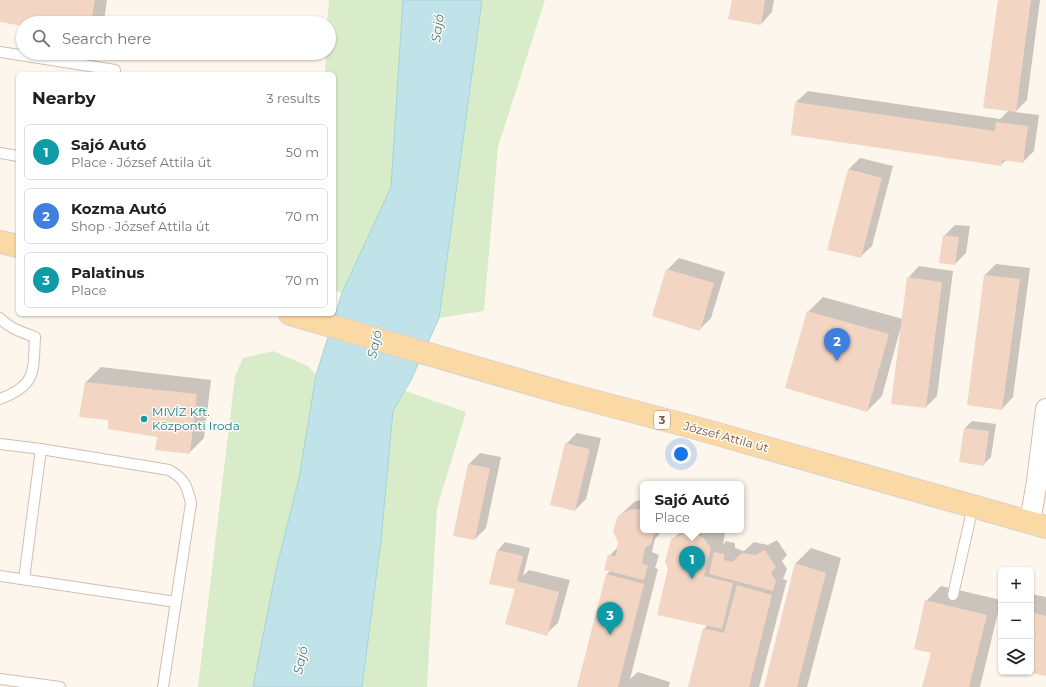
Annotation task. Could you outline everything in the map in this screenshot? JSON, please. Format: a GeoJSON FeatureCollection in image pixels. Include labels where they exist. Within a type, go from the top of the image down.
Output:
{"type":"FeatureCollection","features":[{"type":"Feature","properties":{"kind":"main road"},"geometry":{"type":"LineString","coordinates":[[0,242],[16,246]]}},
{"type":"Feature","properties":{"kind":"main road","name":"József Attila út"},"geometry":{"type":"LineString","coordinates":[[297,316],[563,393],[1038,525]]}},
{"type":"Feature","properties":{"kind":"street"},"geometry":{"type":"LineString","coordinates":[[1038,525],[1038,482],[1046,409]]}},
{"type":"Feature","properties":{"kind":"lane"},"geometry":{"type":"LineString","coordinates":[[0,52],[16,55]]}},
{"type":"Feature","properties":{"kind":"lane"},"geometry":{"type":"LineString","coordinates":[[51,60],[115,70],[114,72]]}},
{"type":"Feature","properties":{"kind":"lane"},"geometry":{"type":"LineString","coordinates":[[0,153],[16,156]]}},
{"type":"Feature","properties":{"kind":"lane"},"geometry":{"type":"LineString","coordinates":[[0,318],[4,323],[15,330],[35,337],[33,367],[30,379],[24,387],[0,399]]}},
{"type":"Feature","properties":{"kind":"lane"},"geometry":{"type":"LineString","coordinates":[[0,444],[41,449],[169,470],[177,474],[183,480],[188,490],[190,503],[163,687]]}},
{"type":"Feature","properties":{"kind":"lane"},"geometry":{"type":"LineString","coordinates":[[24,579],[41,449]]}},
{"type":"Feature","properties":{"kind":"lane"},"geometry":{"type":"LineString","coordinates":[[953,596],[973,506]]}},
{"type":"Feature","properties":{"kind":"lane"},"geometry":{"type":"LineString","coordinates":[[0,576],[176,602]]}},
{"type":"Feature","properties":{"kind":"lane"},"geometry":{"type":"LineString","coordinates":[[0,679],[60,687]]}},
{"type":"Feature","properties":{"kind":"green space"},"geometry":{"type":"Polygon","coordinates":[[[329,0],[403,0],[392,187],[342,293],[336,291],[336,72],[325,72],[326,60],[336,60],[336,16],[328,16],[329,0]]]}},
{"type":"Feature","properties":{"kind":"green space"},"geometry":{"type":"Polygon","coordinates":[[[482,0],[545,0],[498,147],[484,311],[439,318],[482,0]]]}},
{"type":"Feature","properties":{"kind":"green space"},"geometry":{"type":"Polygon","coordinates":[[[273,351],[308,366],[316,375],[299,478],[276,570],[253,687],[198,687],[235,376],[243,358],[273,351]]]}},
{"type":"Feature","properties":{"kind":"green space"},"geometry":{"type":"Polygon","coordinates":[[[405,391],[466,412],[437,508],[427,687],[362,687],[381,540],[393,411],[405,391]]]}},
{"type":"Feature","properties":{"kind":"water","name":"Sajó"},"geometry":{"type":"Polygon","coordinates":[[[403,0],[482,0],[439,318],[411,380],[393,411],[381,540],[362,687],[253,687],[276,570],[299,478],[316,375],[335,316],[336,316],[342,293],[391,187],[403,0]]]}},
{"type":"Feature","properties":{"kind":"building"},"geometry":{"type":"Polygon","coordinates":[[[0,0],[95,0],[92,16],[16,16],[16,25],[0,22],[0,0]]]}},
{"type":"Feature","properties":{"kind":"building"},"geometry":{"type":"Polygon","coordinates":[[[732,0],[765,0],[761,25],[728,19],[732,0]]]}},
{"type":"Feature","properties":{"kind":"building"},"geometry":{"type":"Polygon","coordinates":[[[998,0],[1031,0],[1016,112],[983,108],[998,0]]]}},
{"type":"Feature","properties":{"kind":"building"},"geometry":{"type":"Polygon","coordinates":[[[795,102],[995,131],[996,122],[1028,126],[1023,163],[1002,160],[1002,166],[791,135],[795,102]]]}},
{"type":"Feature","properties":{"kind":"building"},"geometry":{"type":"Polygon","coordinates":[[[848,169],[882,178],[861,258],[827,250],[848,169]]]}},
{"type":"Feature","properties":{"kind":"building"},"geometry":{"type":"Polygon","coordinates":[[[943,235],[959,237],[955,265],[939,263],[943,235]]]}},
{"type":"Feature","properties":{"kind":"building"},"geometry":{"type":"Polygon","coordinates":[[[666,269],[714,283],[700,331],[652,316],[666,269]]]}},
{"type":"Feature","properties":{"kind":"building"},"geometry":{"type":"Polygon","coordinates":[[[984,275],[1020,279],[1002,410],[967,405],[984,275]]]}},
{"type":"Feature","properties":{"kind":"building"},"geometry":{"type":"Polygon","coordinates":[[[907,277],[942,282],[926,408],[891,404],[907,277]]]}},
{"type":"Feature","properties":{"kind":"building"},"geometry":{"type":"Polygon","coordinates":[[[807,311],[889,334],[867,412],[785,388],[807,311]]]}},
{"type":"Feature","properties":{"kind":"building","name":"MIVÍZ Kft. Központi Iroda"},"geometry":{"type":"Polygon","coordinates":[[[85,382],[197,394],[190,454],[155,450],[157,437],[108,429],[108,420],[79,417],[85,382]]]}},
{"type":"Feature","properties":{"kind":"building"},"geometry":{"type":"Polygon","coordinates":[[[964,428],[989,431],[984,466],[959,462],[964,428]]]}},
{"type":"Feature","properties":{"kind":"building"},"geometry":{"type":"Polygon","coordinates":[[[565,443],[590,449],[575,511],[550,505],[565,443]]]}},
{"type":"Feature","properties":{"kind":"building"},"geometry":{"type":"Polygon","coordinates":[[[468,464],[490,468],[475,540],[453,536],[468,464]]]}},
{"type":"Feature","properties":{"kind":"building"},"geometry":{"type":"Polygon","coordinates":[[[634,509],[640,510],[640,533],[654,533],[651,544],[645,548],[642,563],[648,566],[644,580],[604,570],[608,555],[616,556],[618,542],[613,532],[617,518],[622,513],[634,509]]]}},
{"type":"Feature","properties":{"kind":"building"},"geometry":{"type":"Polygon","coordinates":[[[685,533],[703,537],[711,548],[704,576],[733,583],[722,629],[657,615],[668,568],[665,562],[671,539],[685,533]]]}},
{"type":"Feature","properties":{"kind":"building"},"geometry":{"type":"Polygon","coordinates":[[[497,550],[523,556],[517,581],[559,592],[547,636],[505,624],[515,589],[489,584],[497,550]]]}},
{"type":"Feature","properties":{"kind":"building"},"geometry":{"type":"Polygon","coordinates":[[[765,550],[776,567],[771,573],[776,581],[773,591],[709,574],[714,552],[724,554],[724,560],[732,562],[742,553],[756,555],[765,550]]]}},
{"type":"Feature","properties":{"kind":"building"},"geometry":{"type":"Polygon","coordinates":[[[795,563],[826,573],[797,687],[764,687],[795,563]]]}},
{"type":"Feature","properties":{"kind":"building"},"geometry":{"type":"Polygon","coordinates":[[[606,574],[644,584],[618,687],[577,687],[606,574]]]}},
{"type":"Feature","properties":{"kind":"building"},"geometry":{"type":"Polygon","coordinates":[[[737,585],[772,595],[749,687],[688,687],[703,628],[724,633],[737,585]]]}},
{"type":"Feature","properties":{"kind":"building"},"geometry":{"type":"Polygon","coordinates":[[[925,600],[987,615],[969,687],[922,687],[931,653],[914,649],[925,600]]]}},
{"type":"Feature","properties":{"kind":"building"},"geometry":{"type":"Polygon","coordinates":[[[1034,613],[1046,616],[1046,676],[1034,674],[1034,613]]]}},
{"type":"Feature","properties":{"kind":"place","name":"Kozma Autó"},"geometry":{"type":"Point","coordinates":[837,361]}},
{"type":"Feature","properties":{"kind":"place","name":"MIVÍZ Kft. Központi Iroda"},"geometry":{"type":"Point","coordinates":[144,419]}},
{"type":"Feature","properties":{"kind":"place","name":"Sajó Autó"},"geometry":{"type":"Point","coordinates":[692,579]}},
{"type":"Feature","properties":{"kind":"place","name":"Palatinus"},"geometry":{"type":"Point","coordinates":[610,635]}}]}
